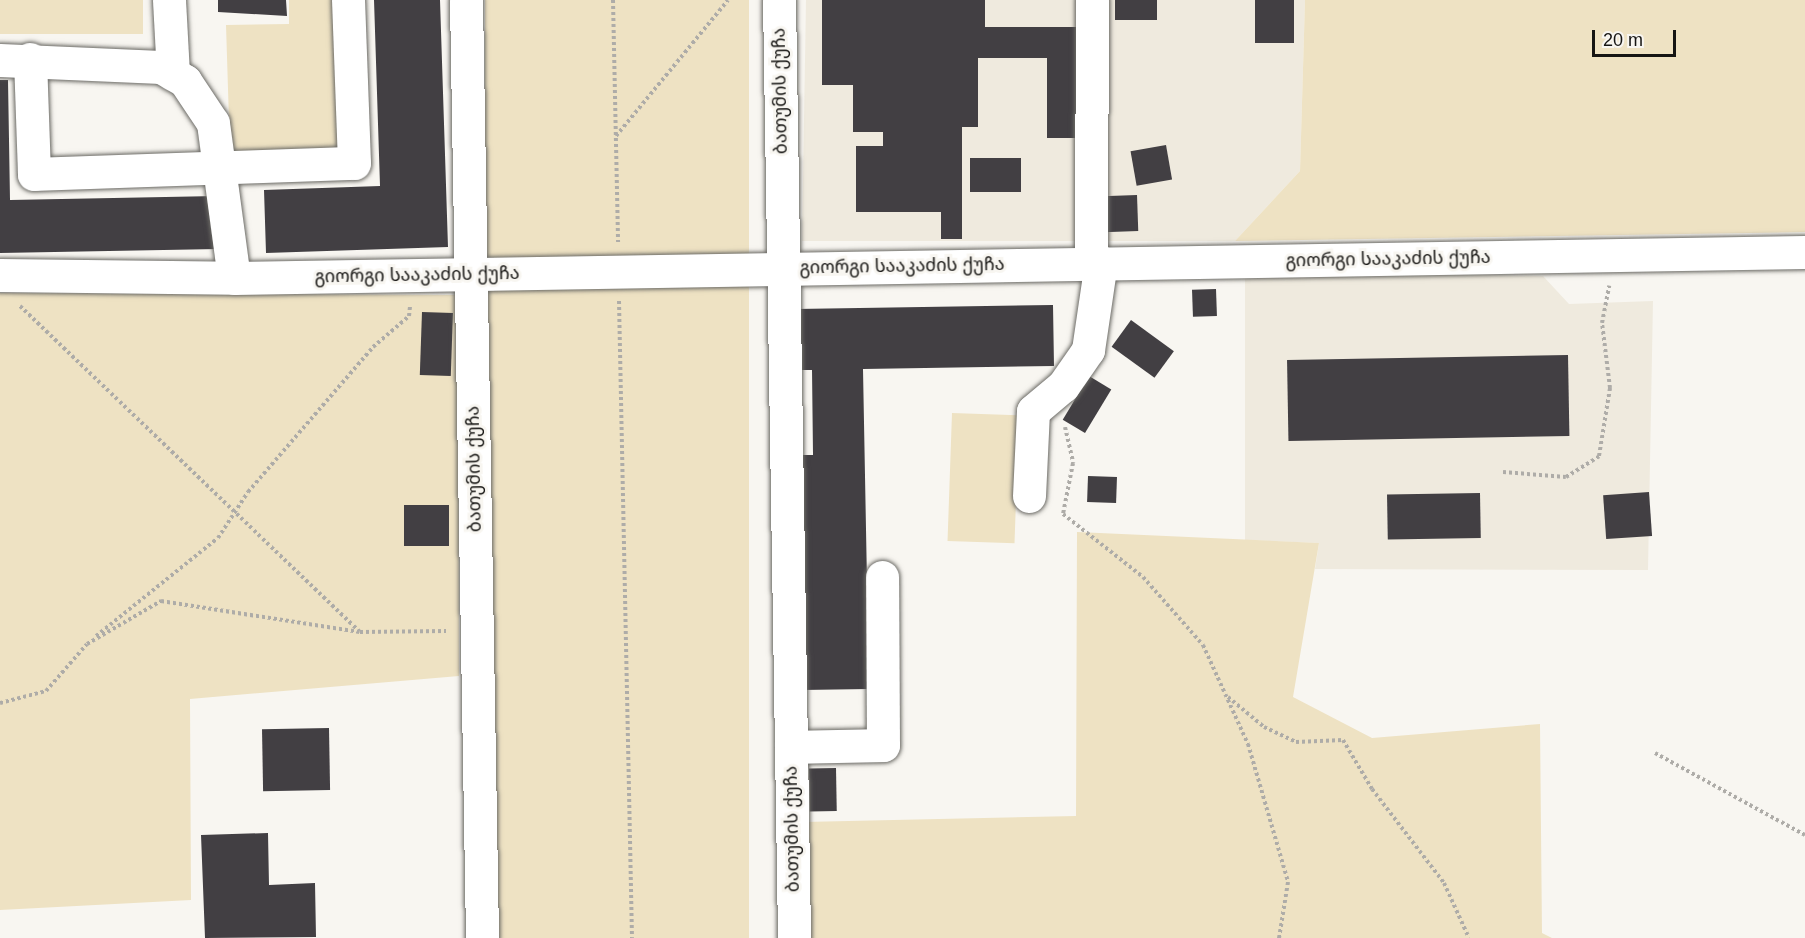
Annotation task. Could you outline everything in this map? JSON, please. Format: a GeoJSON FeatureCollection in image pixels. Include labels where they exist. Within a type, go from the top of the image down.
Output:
{"type":"FeatureCollection","features":[{"type":"Feature","properties":{"kind":"street"},"geometry":{"type":"LineString","coordinates":[[169,0],[173,74]]}},
{"type":"Feature","properties":{"kind":"street"},"geometry":{"type":"LineString","coordinates":[[234,278],[219,168],[213,123],[185,81],[161,67],[15,59],[34,174],[219,168],[354,163],[348,0]]}},
{"type":"Feature","properties":{"kind":"street","name":"ბათუმის ქუჩა"},"geometry":{"type":"LineString","coordinates":[[466,0],[482,938]]}},
{"type":"Feature","properties":{"kind":"street","name":"ბათუმის ქუჩა"},"geometry":{"type":"LineString","coordinates":[[779,0],[794,938]]}},
{"type":"Feature","properties":{"kind":"street"},"geometry":{"type":"LineString","coordinates":[[1029,496],[1033,411],[1056,390],[1088,350],[1096,262],[1092,0]]}},
{"type":"Feature","properties":{"kind":"street","name":"გიორგი სააკაძის ქუჩა"},"geometry":{"type":"LineString","coordinates":[[0,275],[234,278],[1096,262],[1616,257],[1805,252]]}},
{"type":"Feature","properties":{"kind":"street"},"geometry":{"type":"LineString","coordinates":[[791,747],[883,745],[882,577]]}},
{"type":"Feature","properties":{"kind":"path"},"geometry":{"type":"LineString","coordinates":[[612,0],[632,938]]}},
{"type":"Feature","properties":{"kind":"path"},"geometry":{"type":"LineString","coordinates":[[615,136],[728,0]]}},
{"type":"Feature","properties":{"kind":"path"},"geometry":{"type":"LineString","coordinates":[[1503,472],[1566,477],[1599,456],[1610,388],[1602,322],[1616,257]]}},
{"type":"Feature","properties":{"kind":"path"},"geometry":{"type":"LineString","coordinates":[[0,703],[46,691],[87,644],[218,538],[235,512],[373,347],[409,316],[414,275]]}},
{"type":"Feature","properties":{"kind":"path"},"geometry":{"type":"LineString","coordinates":[[17,303],[360,632]]}},
{"type":"Feature","properties":{"kind":"path"},"geometry":{"type":"LineString","coordinates":[[1056,390],[1072,463],[1063,514],[1143,577],[1203,645],[1248,744],[1288,882],[1279,938]]}},
{"type":"Feature","properties":{"kind":"path"},"geometry":{"type":"LineString","coordinates":[[87,644],[161,601],[360,632],[477,631]]}},
{"type":"Feature","properties":{"kind":"path"},"geometry":{"type":"LineString","coordinates":[[1225,694],[1264,728],[1296,742],[1343,740],[1372,789],[1444,883],[1470,938]]}},
{"type":"Feature","properties":{"kind":"path"},"geometry":{"type":"LineString","coordinates":[[1654,753],[1805,835]]}},
{"type":"Feature","properties":{"kind":"shaded area"},"geometry":{"type":"Polygon","coordinates":[[[0,0],[143,0],[143,34],[0,34],[0,0]]]}},
{"type":"Feature","properties":{"kind":"shaded area"},"geometry":{"type":"Polygon","coordinates":[[[289,0],[336,0],[340,150],[230,153],[226,25],[289,24],[289,0]]]}},
{"type":"Feature","properties":{"kind":"shaded area"},"geometry":{"type":"Polygon","coordinates":[[[485,0],[749,0],[749,938],[485,938],[485,0]]]}},
{"type":"Feature","properties":{"kind":"shaded area"},"geometry":{"type":"Polygon","coordinates":[[[806,0],[1305,0],[1300,171],[1235,241],[802,241],[806,0]]]}},
{"type":"Feature","properties":{"kind":"shaded area"},"geometry":{"type":"Polygon","coordinates":[[[1305,0],[1805,0],[1805,232],[1235,241],[1300,171],[1305,0]]]}},
{"type":"Feature","properties":{"kind":"shaded area"},"geometry":{"type":"Polygon","coordinates":[[[1245,270],[1543,276],[1569,304],[1653,301],[1648,570],[1315,569],[1319,543],[1245,540],[1245,270]]]}},
{"type":"Feature","properties":{"kind":"shaded area"},"geometry":{"type":"Polygon","coordinates":[[[0,293],[458,295],[459,676],[190,699],[191,900],[0,910],[0,293]]]}},
{"type":"Feature","properties":{"kind":"shaded area"},"geometry":{"type":"Polygon","coordinates":[[[952,413],[1019,415],[1014,543],[948,541],[952,413]]]}},
{"type":"Feature","properties":{"kind":"shaded area"},"geometry":{"type":"Polygon","coordinates":[[[1077,532],[1319,543],[1293,697],[1372,738],[1540,724],[1542,933],[1552,938],[807,938],[803,822],[1076,816],[1077,532]]]}},
{"type":"Feature","properties":{"kind":"building"},"geometry":{"type":"Polygon","coordinates":[[[218,0],[286,0],[287,16],[218,12],[218,0]]]}},
{"type":"Feature","properties":{"kind":"building"},"geometry":{"type":"Polygon","coordinates":[[[374,0],[440,0],[448,247],[266,253],[264,190],[380,186],[374,0]]]}},
{"type":"Feature","properties":{"kind":"building"},"geometry":{"type":"Polygon","coordinates":[[[822,0],[985,0],[985,27],[1083,27],[1083,138],[1047,138],[1047,58],[978,58],[978,127],[962,127],[962,239],[941,239],[941,212],[856,212],[856,146],[883,146],[883,132],[853,132],[853,85],[822,85],[822,0]]]}},
{"type":"Feature","properties":{"kind":"building"},"geometry":{"type":"Polygon","coordinates":[[[1115,0],[1157,0],[1157,20],[1115,20],[1115,0]]]}},
{"type":"Feature","properties":{"kind":"building"},"geometry":{"type":"Polygon","coordinates":[[[1255,0],[1294,0],[1294,43],[1255,43],[1255,0]]]}},
{"type":"Feature","properties":{"kind":"building"},"geometry":{"type":"Polygon","coordinates":[[[0,80],[8,80],[10,200],[217,196],[218,249],[0,253],[0,80]]]}},
{"type":"Feature","properties":{"kind":"building"},"geometry":{"type":"Polygon","coordinates":[[[1166,145],[1172,179],[1137,186],[1131,151],[1166,145]]]}},
{"type":"Feature","properties":{"kind":"building"},"geometry":{"type":"Polygon","coordinates":[[[970,158],[1021,158],[1021,192],[970,192],[970,158]]]}},
{"type":"Feature","properties":{"kind":"building"},"geometry":{"type":"Polygon","coordinates":[[[1137,195],[1138,231],[1096,232],[1095,196],[1137,195]]]}},
{"type":"Feature","properties":{"kind":"building"},"geometry":{"type":"Polygon","coordinates":[[[1216,289],[1217,316],[1193,317],[1192,290],[1216,289]]]}},
{"type":"Feature","properties":{"kind":"building"},"geometry":{"type":"Polygon","coordinates":[[[1053,305],[1054,366],[863,369],[869,689],[802,690],[798,455],[813,455],[812,370],[796,370],[796,309],[1053,305]]]}},
{"type":"Feature","properties":{"kind":"building"},"geometry":{"type":"Polygon","coordinates":[[[422,312],[453,313],[451,376],[420,375],[422,312]]]}},
{"type":"Feature","properties":{"kind":"building"},"geometry":{"type":"Polygon","coordinates":[[[1131,320],[1174,351],[1154,378],[1112,347],[1131,320]]]}},
{"type":"Feature","properties":{"kind":"building"},"geometry":{"type":"Polygon","coordinates":[[[1568,355],[1569,436],[1288,441],[1287,360],[1568,355]]]}},
{"type":"Feature","properties":{"kind":"building"},"geometry":{"type":"Polygon","coordinates":[[[1089,376],[1111,389],[1085,433],[1063,420],[1089,376]]]}},
{"type":"Feature","properties":{"kind":"building"},"geometry":{"type":"Polygon","coordinates":[[[1088,476],[1117,477],[1116,503],[1087,502],[1088,476]]]}},
{"type":"Feature","properties":{"kind":"building"},"geometry":{"type":"Polygon","coordinates":[[[1649,492],[1652,536],[1606,539],[1603,495],[1649,492]]]}},
{"type":"Feature","properties":{"kind":"building"},"geometry":{"type":"Polygon","coordinates":[[[1480,493],[1481,538],[1388,540],[1387,495],[1480,493]]]}},
{"type":"Feature","properties":{"kind":"building"},"geometry":{"type":"Polygon","coordinates":[[[404,505],[449,505],[449,546],[404,546],[404,505]]]}},
{"type":"Feature","properties":{"kind":"building"},"geometry":{"type":"Polygon","coordinates":[[[329,728],[330,790],[263,791],[262,729],[329,728]]]}},
{"type":"Feature","properties":{"kind":"building"},"geometry":{"type":"Polygon","coordinates":[[[809,768],[836,768],[837,811],[810,811],[809,768]]]}},
{"type":"Feature","properties":{"kind":"building"},"geometry":{"type":"Polygon","coordinates":[[[268,833],[269,885],[315,883],[316,937],[205,938],[201,835],[268,833]]]}}]}
